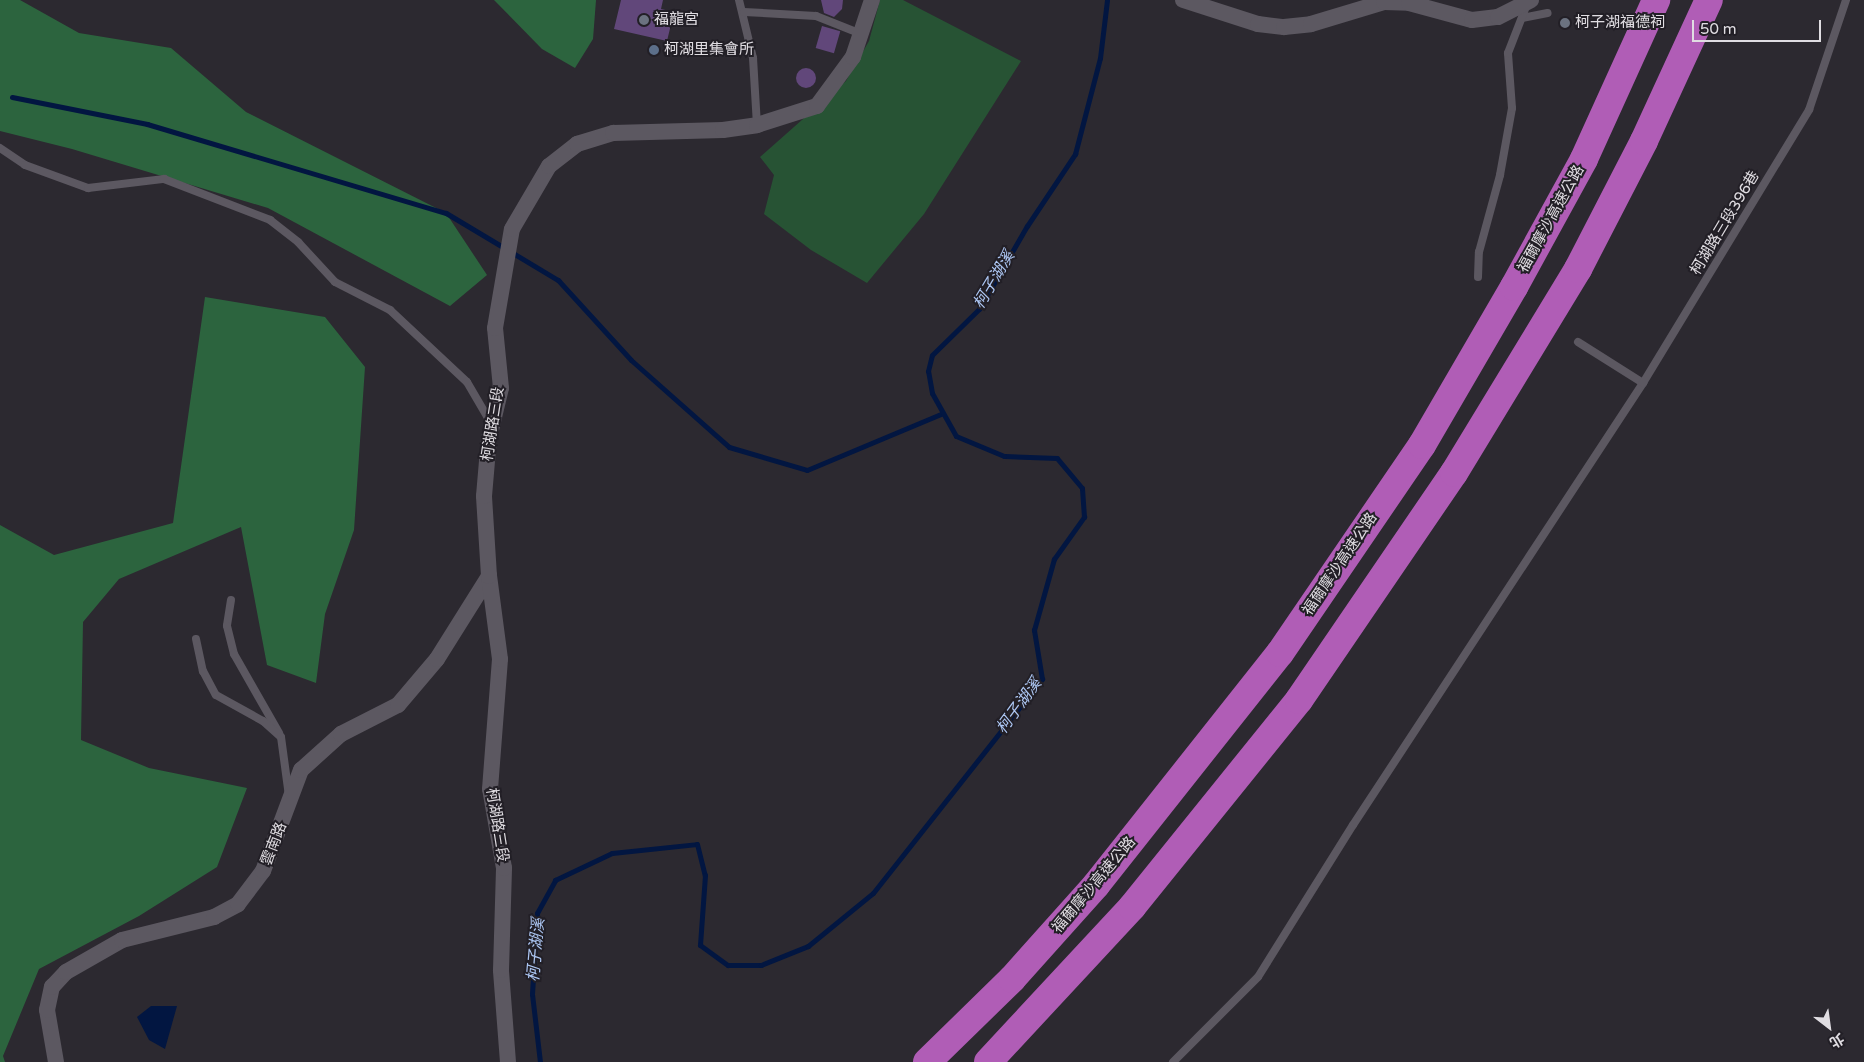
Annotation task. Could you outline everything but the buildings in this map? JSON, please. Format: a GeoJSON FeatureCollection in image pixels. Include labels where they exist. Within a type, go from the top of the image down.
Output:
{"type":"FeatureCollection","features":[{"type":"Feature","properties":{"kind":"highway","name":"福爾摩沙高速公路"},"geometry":{"type":"LineString","coordinates":[[927,1062],[1012,979],[1096,885],[1291,637],[1422,444],[1514,287],[1584,159],[1656,0]]}},
{"type":"Feature","properties":{"kind":"highway"},"geometry":{"type":"LineString","coordinates":[[988,1062],[1132,907],[1299,700],[1443,489],[1578,269],[1644,141],[1709,0]]}},
{"type":"Feature","properties":{"kind":"street","name":"柯湖路三段"},"geometry":{"type":"LineString","coordinates":[[508,1062],[501,970],[504,868],[490,789],[500,659],[489,576],[484,496],[491,423],[501,388],[495,328],[503,266],[512,229],[549,166],[577,144],[613,133],[723,130],[757,125],[817,106],[853,57],[859,33],[872,0]]}},
{"type":"Feature","properties":{"kind":"street"},"geometry":{"type":"LineString","coordinates":[[1183,0],[1258,24],[1284,27],[1311,24],[1360,7],[1398,1],[1472,20],[1498,17],[1530,1]]}},
{"type":"Feature","properties":{"kind":"street","name":"雲南路"},"geometry":{"type":"LineString","coordinates":[[56,1062],[47,1010],[52,987],[66,972],[122,940],[214,917],[238,904],[264,870],[301,770],[319,751],[341,734],[398,705],[421,680],[489,576]]}},
{"type":"Feature","properties":{"kind":"lane"},"geometry":{"type":"LineString","coordinates":[[739,0],[744,12],[753,58],[757,125]]}},
{"type":"Feature","properties":{"kind":"lane","name":"柯湖路三段396巷"},"geometry":{"type":"LineString","coordinates":[[1173,1062],[1258,977],[1353,825],[1643,383],[1809,110],[1846,0]]}},
{"type":"Feature","properties":{"kind":"lane"},"geometry":{"type":"LineString","coordinates":[[1478,277],[1479,252],[1500,175],[1512,108],[1508,53],[1530,1]]}},
{"type":"Feature","properties":{"kind":"lane"},"geometry":{"type":"LineString","coordinates":[[744,12],[816,16],[859,33]]}},
{"type":"Feature","properties":{"kind":"lane"},"geometry":{"type":"LineString","coordinates":[[1522,18],[1548,14]]}},
{"type":"Feature","properties":{"kind":"lane"},"geometry":{"type":"LineString","coordinates":[[0,148],[25,165],[88,188],[164,179],[270,220],[298,242],[335,282],[390,310],[467,382],[491,423]]}},
{"type":"Feature","properties":{"kind":"lane"},"geometry":{"type":"LineString","coordinates":[[1578,342],[1643,383]]}},
{"type":"Feature","properties":{"kind":"lane"},"geometry":{"type":"LineString","coordinates":[[230,600],[227,626],[234,654],[281,737],[290,800]]}},
{"type":"Feature","properties":{"kind":"lane"},"geometry":{"type":"LineString","coordinates":[[196,639],[203,671],[216,695],[263,721],[281,737]]}},
{"type":"Feature","properties":{"kind":"green space"},"geometry":{"type":"Polygon","coordinates":[[[0,0],[20,0],[79,33],[171,48],[246,112],[446,213],[487,275],[450,306],[268,208],[72,149],[0,131],[0,0]]]}},
{"type":"Feature","properties":{"kind":"green space"},"geometry":{"type":"Polygon","coordinates":[[[494,0],[596,0],[593,39],[575,68],[542,49],[494,0]]]}},
{"type":"Feature","properties":{"kind":"green space"},"geometry":{"type":"Polygon","coordinates":[[[880,0],[903,0],[1021,61],[924,214],[867,283],[811,250],[764,214],[774,175],[760,157],[846,81],[869,41],[880,0]]]}},
{"type":"Feature","properties":{"kind":"green space"},"geometry":{"type":"Polygon","coordinates":[[[205,297],[325,317],[365,367],[354,530],[325,614],[316,683],[267,665],[241,527],[119,579],[83,622],[81,740],[149,768],[247,788],[217,867],[139,916],[39,969],[3,1056],[5,1062],[0,1062],[0,525],[54,555],[173,523],[205,297]]]}},
{"type":"Feature","properties":{"kind":"water"},"geometry":{"type":"Polygon","coordinates":[[[151,1006],[177,1006],[165,1049],[149,1040],[137,1017],[151,1006]]]}},
{"type":"Feature","properties":{"kind":"waterway","name":"柯子湖溪"},"geometry":{"type":"LineString","coordinates":[[540,1062],[532,994],[537,913],[555,880],[612,853],[697,844],[705,875],[700,945],[728,965],[761,965],[808,946],[873,893],[1042,679],[1034,630],[1054,559],[1084,517],[1082,488],[1057,458],[1004,456],[956,436],[932,393],[928,371],[932,355],[979,309],[1027,226],[1075,154],[1100,58],[1107,0]]}},
{"type":"Feature","properties":{"kind":"waterway"},"geometry":{"type":"LineString","coordinates":[[12,97],[147,124],[446,213],[558,280],[631,360],[729,447],[807,470],[943,413]]}},
{"type":"Feature","properties":{"kind":"place","name":"福龍宮"},"geometry":{"type":"Point","coordinates":[644,20]}},
{"type":"Feature","properties":{"kind":"place","name":"柯子湖福德祠"},"geometry":{"type":"Point","coordinates":[1565,23]}},
{"type":"Feature","properties":{"kind":"place","name":"柯湖里集會所"},"geometry":{"type":"Point","coordinates":[654,50]}}]}
